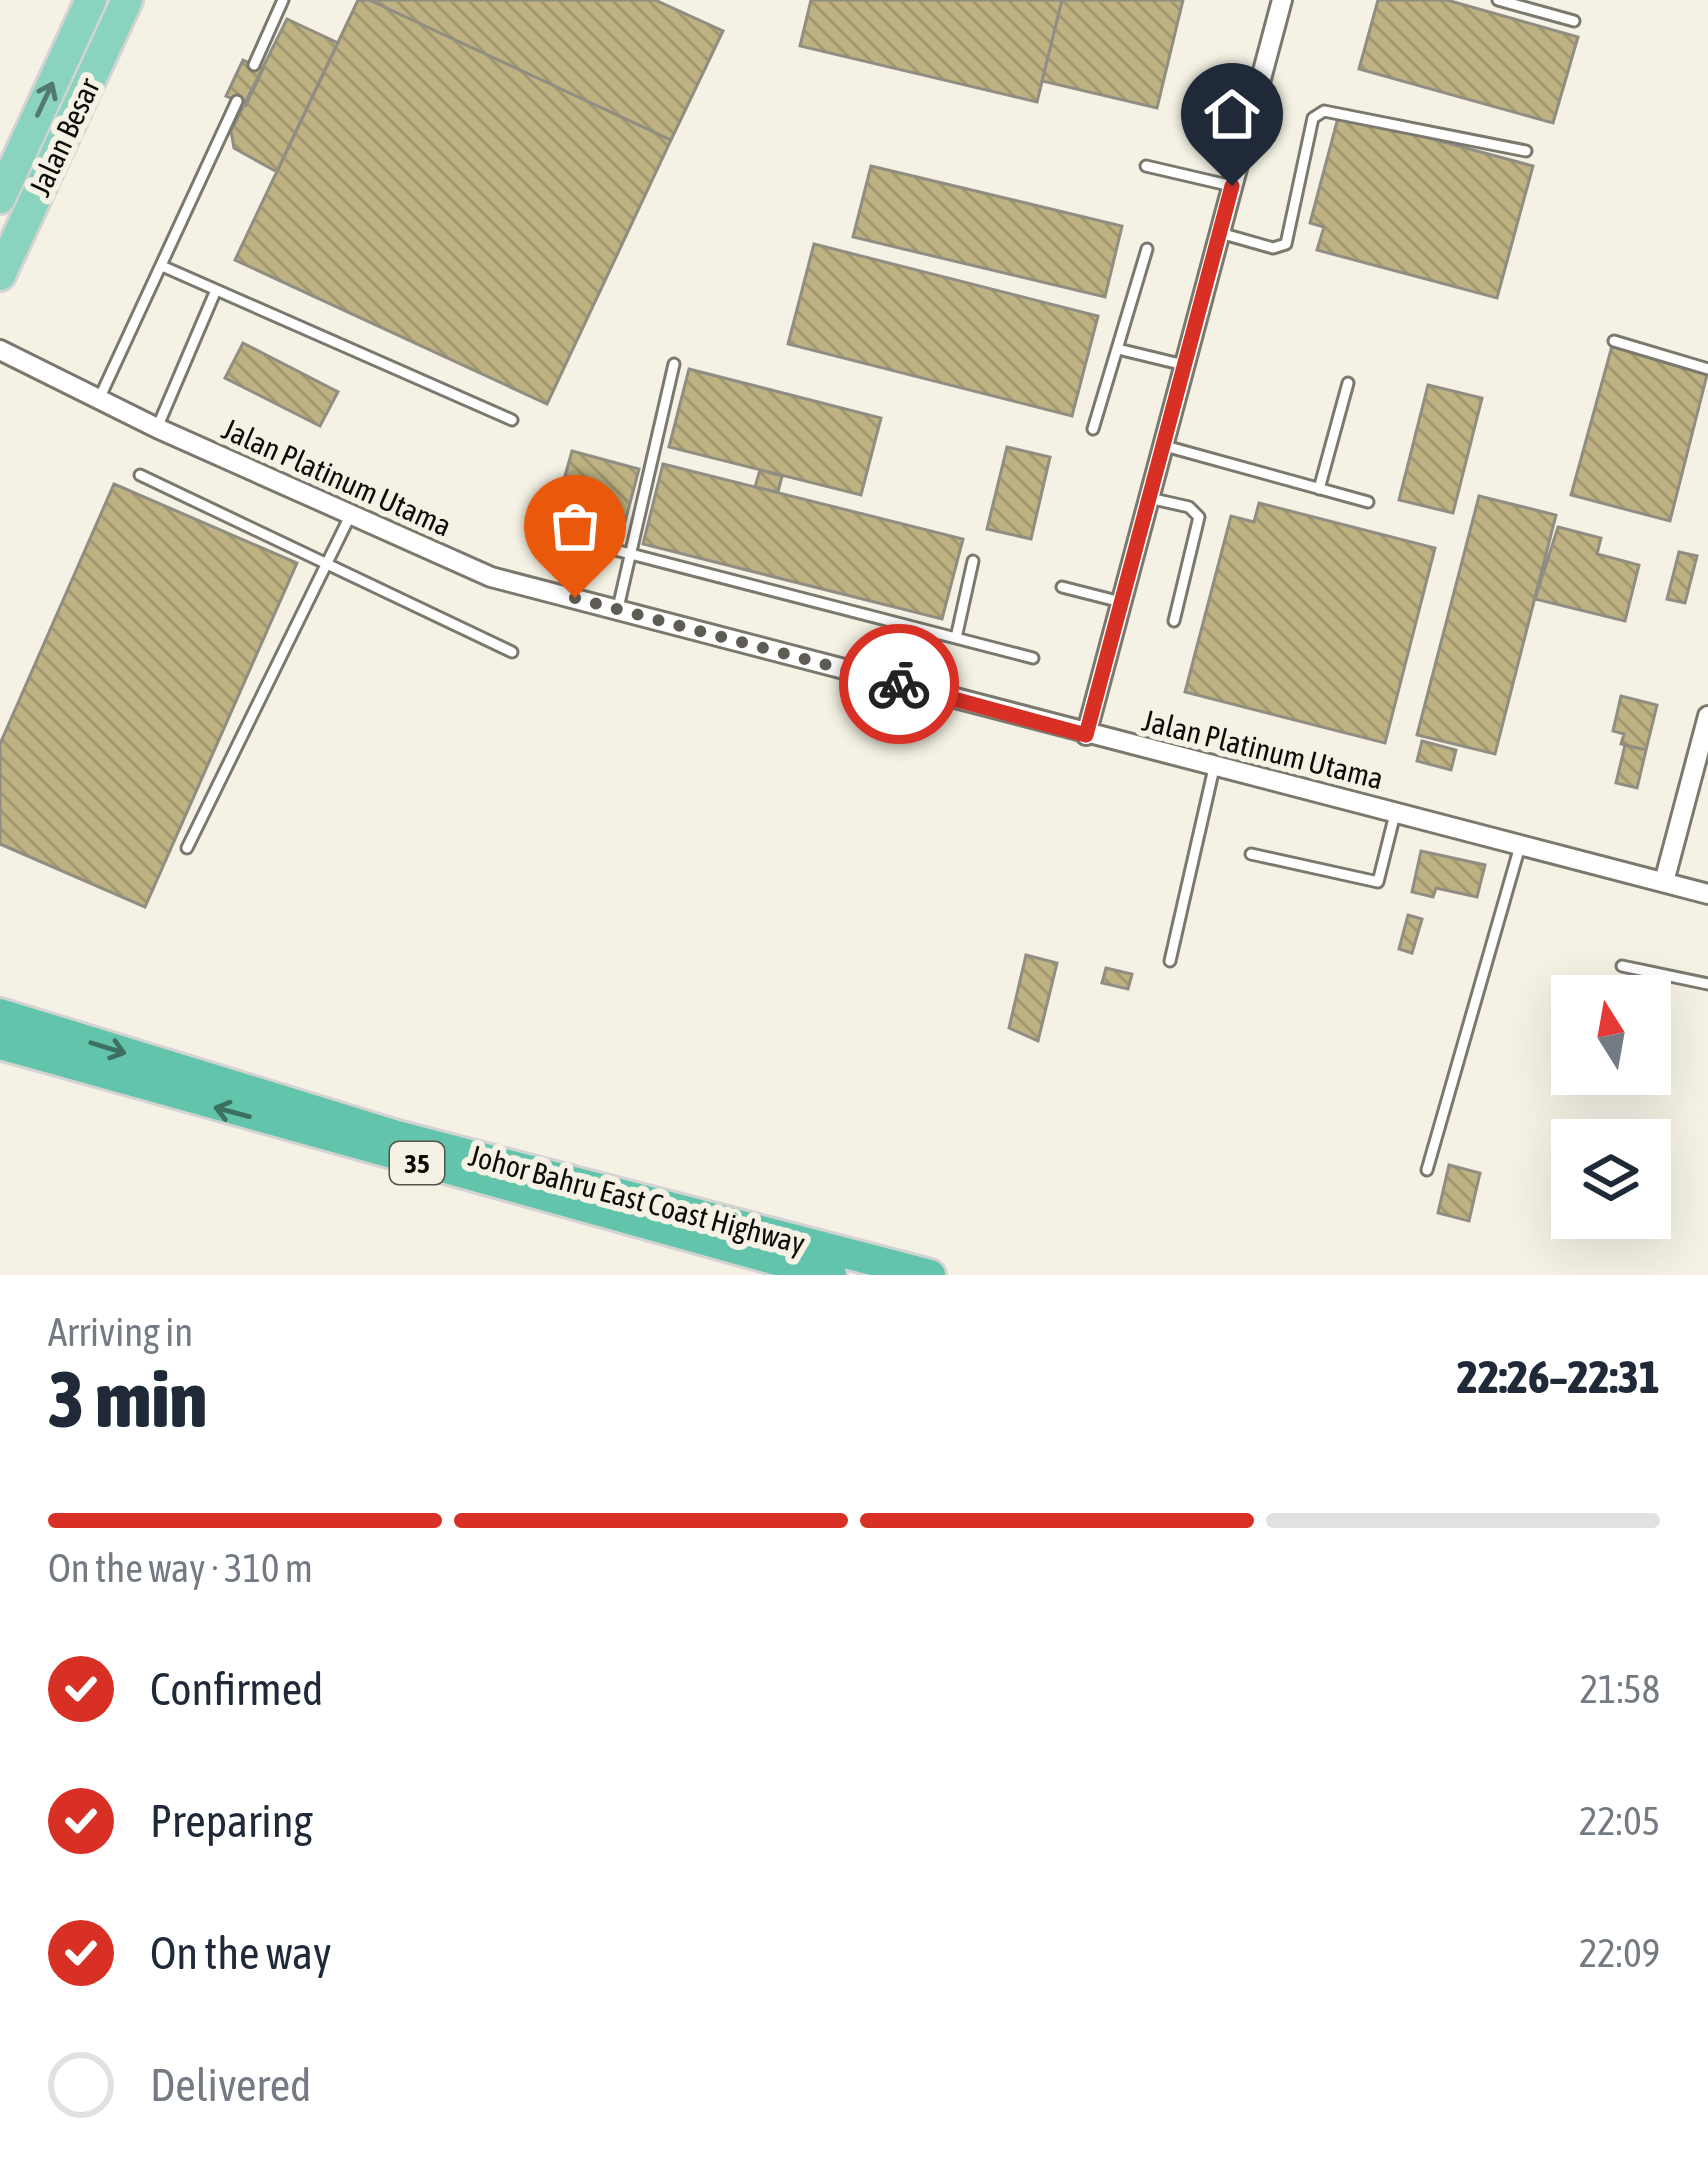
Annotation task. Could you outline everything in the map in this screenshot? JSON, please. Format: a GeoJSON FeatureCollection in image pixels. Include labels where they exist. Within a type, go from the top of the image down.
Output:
{"type":"FeatureCollection","features":[{"type":"Feature","properties":{"kind":"highway","name":"Johor Bahru East Coast Highway"},"geometry":{"type":"LineString","coordinates":[[0,1014],[398,1136],[930,1275]]}},
{"type":"Feature","properties":{"kind":"highway","name":"Johor Bahru East Coast Highway"},"geometry":{"type":"LineString","coordinates":[[0,1043],[831,1275]]}},
{"type":"Feature","properties":{"kind":"main road","name":"Jalan Besar"},"geometry":{"type":"LineString","coordinates":[[0,198],[91,0]]}},
{"type":"Feature","properties":{"kind":"main road","name":"Jalan Besar"},"geometry":{"type":"LineString","coordinates":[[0,274],[127,0]]}},
{"type":"Feature","properties":{"kind":"street"},"geometry":{"type":"LineString","coordinates":[[1086,735],[1282,0]]}},
{"type":"Feature","properties":{"kind":"street","name":"Jalan Platinum Utama"},"geometry":{"type":"LineString","coordinates":[[0,350],[157,428],[491,578],[1708,894]]}},
{"type":"Feature","properties":{"kind":"street"},"geometry":{"type":"LineString","coordinates":[[1664,882],[1708,716]]}},
{"type":"Feature","properties":{"kind":"lane"},"geometry":{"type":"LineString","coordinates":[[254,65],[284,0]]}},
{"type":"Feature","properties":{"kind":"lane"},"geometry":{"type":"LineString","coordinates":[[1498,0],[1574,21]]}},
{"type":"Feature","properties":{"kind":"lane"},"geometry":{"type":"LineString","coordinates":[[99,400],[237,101]]}},
{"type":"Feature","properties":{"kind":"lane"},"geometry":{"type":"LineString","coordinates":[[1220,233],[1273,248],[1286,244],[1313,118],[1324,111],[1526,151]]}},
{"type":"Feature","properties":{"kind":"lane"},"geometry":{"type":"LineString","coordinates":[[1147,166],[1232,186]]}},
{"type":"Feature","properties":{"kind":"lane"},"geometry":{"type":"LineString","coordinates":[[1093,429],[1148,249]]}},
{"type":"Feature","properties":{"kind":"lane"},"geometry":{"type":"LineString","coordinates":[[162,266],[512,419]]}},
{"type":"Feature","properties":{"kind":"lane"},"geometry":{"type":"LineString","coordinates":[[157,428],[216,290]]}},
{"type":"Feature","properties":{"kind":"lane"},"geometry":{"type":"LineString","coordinates":[[1614,341],[1708,369]]}},
{"type":"Feature","properties":{"kind":"lane"},"geometry":{"type":"LineString","coordinates":[[1118,349],[1184,365]]}},
{"type":"Feature","properties":{"kind":"lane"},"geometry":{"type":"LineString","coordinates":[[618,608],[674,364]]}},
{"type":"Feature","properties":{"kind":"lane"},"geometry":{"type":"LineString","coordinates":[[1319,488],[1348,383]]}},
{"type":"Feature","properties":{"kind":"lane"},"geometry":{"type":"LineString","coordinates":[[1163,446],[1368,502]]}},
{"type":"Feature","properties":{"kind":"lane"},"geometry":{"type":"LineString","coordinates":[[140,475],[512,652]]}},
{"type":"Feature","properties":{"kind":"lane"},"geometry":{"type":"LineString","coordinates":[[1149,498],[1190,507],[1199,517],[1174,621]]}},
{"type":"Feature","properties":{"kind":"lane"},"geometry":{"type":"LineString","coordinates":[[187,848],[350,515]]}},
{"type":"Feature","properties":{"kind":"lane"},"geometry":{"type":"LineString","coordinates":[[534,529],[1034,658]]}},
{"type":"Feature","properties":{"kind":"lane"},"geometry":{"type":"LineString","coordinates":[[956,638],[973,561]]}},
{"type":"Feature","properties":{"kind":"lane"},"geometry":{"type":"LineString","coordinates":[[1062,587],[1121,602]]}},
{"type":"Feature","properties":{"kind":"lane"},"geometry":{"type":"LineString","coordinates":[[1171,961],[1214,768]]}},
{"type":"Feature","properties":{"kind":"lane"},"geometry":{"type":"LineString","coordinates":[[1251,854],[1378,882],[1395,814]]}},
{"type":"Feature","properties":{"kind":"lane"},"geometry":{"type":"LineString","coordinates":[[1427,1170],[1520,846]]}},
{"type":"Feature","properties":{"kind":"lane"},"geometry":{"type":"LineString","coordinates":[[1622,966],[1708,985]]}},
{"type":"Feature","properties":{"kind":"building"},"geometry":{"type":"Polygon","coordinates":[[[358,0],[369,0],[671,140],[547,404],[235,260],[358,0]]]}},
{"type":"Feature","properties":{"kind":"building"},"geometry":{"type":"Polygon","coordinates":[[[369,0],[655,0],[723,31],[671,140],[369,0]]]}},
{"type":"Feature","properties":{"kind":"building"},"geometry":{"type":"Polygon","coordinates":[[[811,0],[1062,0],[1037,102],[800,46],[811,0]]]}},
{"type":"Feature","properties":{"kind":"building"},"geometry":{"type":"Polygon","coordinates":[[[1062,0],[1183,0],[1157,108],[1042,81],[1062,0]]]}},
{"type":"Feature","properties":{"kind":"building"},"geometry":{"type":"Polygon","coordinates":[[[1378,0],[1447,0],[1578,37],[1553,123],[1359,69],[1378,0]]]}},
{"type":"Feature","properties":{"kind":"building"},"geometry":{"type":"Polygon","coordinates":[[[287,19],[338,43],[277,172],[234,148],[231,131],[287,19]]]}},
{"type":"Feature","properties":{"kind":"building"},"geometry":{"type":"Polygon","coordinates":[[[243,60],[263,69],[246,105],[226,96],[243,60]]]}},
{"type":"Feature","properties":{"kind":"building"},"geometry":{"type":"Polygon","coordinates":[[[1339,114],[1533,166],[1497,298],[1317,250],[1324,227],[1310,223],[1339,114]]]}},
{"type":"Feature","properties":{"kind":"building"},"geometry":{"type":"Polygon","coordinates":[[[871,166],[1122,226],[1105,297],[853,237],[871,166]]]}},
{"type":"Feature","properties":{"kind":"building"},"geometry":{"type":"Polygon","coordinates":[[[814,244],[1098,316],[1072,416],[788,344],[814,244]]]}},
{"type":"Feature","properties":{"kind":"building"},"geometry":{"type":"Polygon","coordinates":[[[243,343],[338,392],[320,426],[225,378],[243,343]]]}},
{"type":"Feature","properties":{"kind":"building"},"geometry":{"type":"Polygon","coordinates":[[[1612,346],[1708,371],[1670,521],[1571,495],[1612,346]]]}},
{"type":"Feature","properties":{"kind":"building"},"geometry":{"type":"Polygon","coordinates":[[[689,369],[881,418],[861,495],[669,447],[689,369]]]}},
{"type":"Feature","properties":{"kind":"building"},"geometry":{"type":"Polygon","coordinates":[[[1428,385],[1482,398],[1453,513],[1399,500],[1428,385]]]}},
{"type":"Feature","properties":{"kind":"building"},"geometry":{"type":"Polygon","coordinates":[[[1007,447],[1050,457],[1031,539],[987,529],[1007,447]]]}},
{"type":"Feature","properties":{"kind":"building"},"geometry":{"type":"Polygon","coordinates":[[[572,451],[639,469],[625,522],[557,504],[572,451]]]}},
{"type":"Feature","properties":{"kind":"building"},"geometry":{"type":"Polygon","coordinates":[[[663,464],[963,539],[942,619],[643,544],[663,464]]]}},
{"type":"Feature","properties":{"kind":"building"},"geometry":{"type":"Polygon","coordinates":[[[760,470],[782,476],[778,492],[755,487],[760,470]]]}},
{"type":"Feature","properties":{"kind":"building"},"geometry":{"type":"Polygon","coordinates":[[[114,484],[297,563],[145,907],[0,844],[0,744],[114,484]]]}},
{"type":"Feature","properties":{"kind":"building"},"geometry":{"type":"Polygon","coordinates":[[[1479,496],[1556,515],[1495,754],[1417,735],[1479,496]]]}},
{"type":"Feature","properties":{"kind":"building"},"geometry":{"type":"Polygon","coordinates":[[[1259,503],[1435,548],[1385,743],[1185,692],[1231,516],[1254,522],[1259,503]]]}},
{"type":"Feature","properties":{"kind":"building"},"geometry":{"type":"Polygon","coordinates":[[[1558,527],[1601,538],[1597,554],[1639,565],[1625,621],[1535,599],[1558,527]]]}},
{"type":"Feature","properties":{"kind":"building"},"geometry":{"type":"Polygon","coordinates":[[[1679,552],[1697,556],[1685,603],[1667,599],[1679,552]]]}},
{"type":"Feature","properties":{"kind":"building"},"geometry":{"type":"Polygon","coordinates":[[[1621,696],[1657,705],[1646,750],[1621,744],[1624,734],[1613,731],[1621,696]]]}},
{"type":"Feature","properties":{"kind":"building"},"geometry":{"type":"Polygon","coordinates":[[[1422,741],[1456,750],[1451,770],[1417,761],[1422,741]]]}},
{"type":"Feature","properties":{"kind":"building"},"geometry":{"type":"Polygon","coordinates":[[[1625,745],[1646,750],[1637,788],[1616,783],[1625,745]]]}},
{"type":"Feature","properties":{"kind":"building"},"geometry":{"type":"Polygon","coordinates":[[[1421,851],[1485,865],[1477,897],[1436,888],[1433,897],[1412,892],[1421,851]]]}},
{"type":"Feature","properties":{"kind":"building"},"geometry":{"type":"Polygon","coordinates":[[[1408,915],[1422,919],[1412,953],[1399,949],[1408,915]]]}},
{"type":"Feature","properties":{"kind":"building"},"geometry":{"type":"Polygon","coordinates":[[[1026,955],[1057,963],[1038,1041],[1009,1028],[1026,955]]]}},
{"type":"Feature","properties":{"kind":"building"},"geometry":{"type":"Polygon","coordinates":[[[1106,968],[1132,974],[1128,989],[1102,983],[1106,968]]]}},
{"type":"Feature","properties":{"kind":"building"},"geometry":{"type":"Polygon","coordinates":[[[1449,1165],[1480,1173],[1469,1221],[1438,1213],[1449,1165]]]}},
{"type":"Feature","properties":{"kind":"way so far"},"geometry":{"type":"LineString","coordinates":[[575,598],[899,684]]}},
{"type":"Feature","properties":{"kind":"route"},"geometry":{"type":"LineString","coordinates":[[899,684],[1086,735],[1232,186]]}}]}
